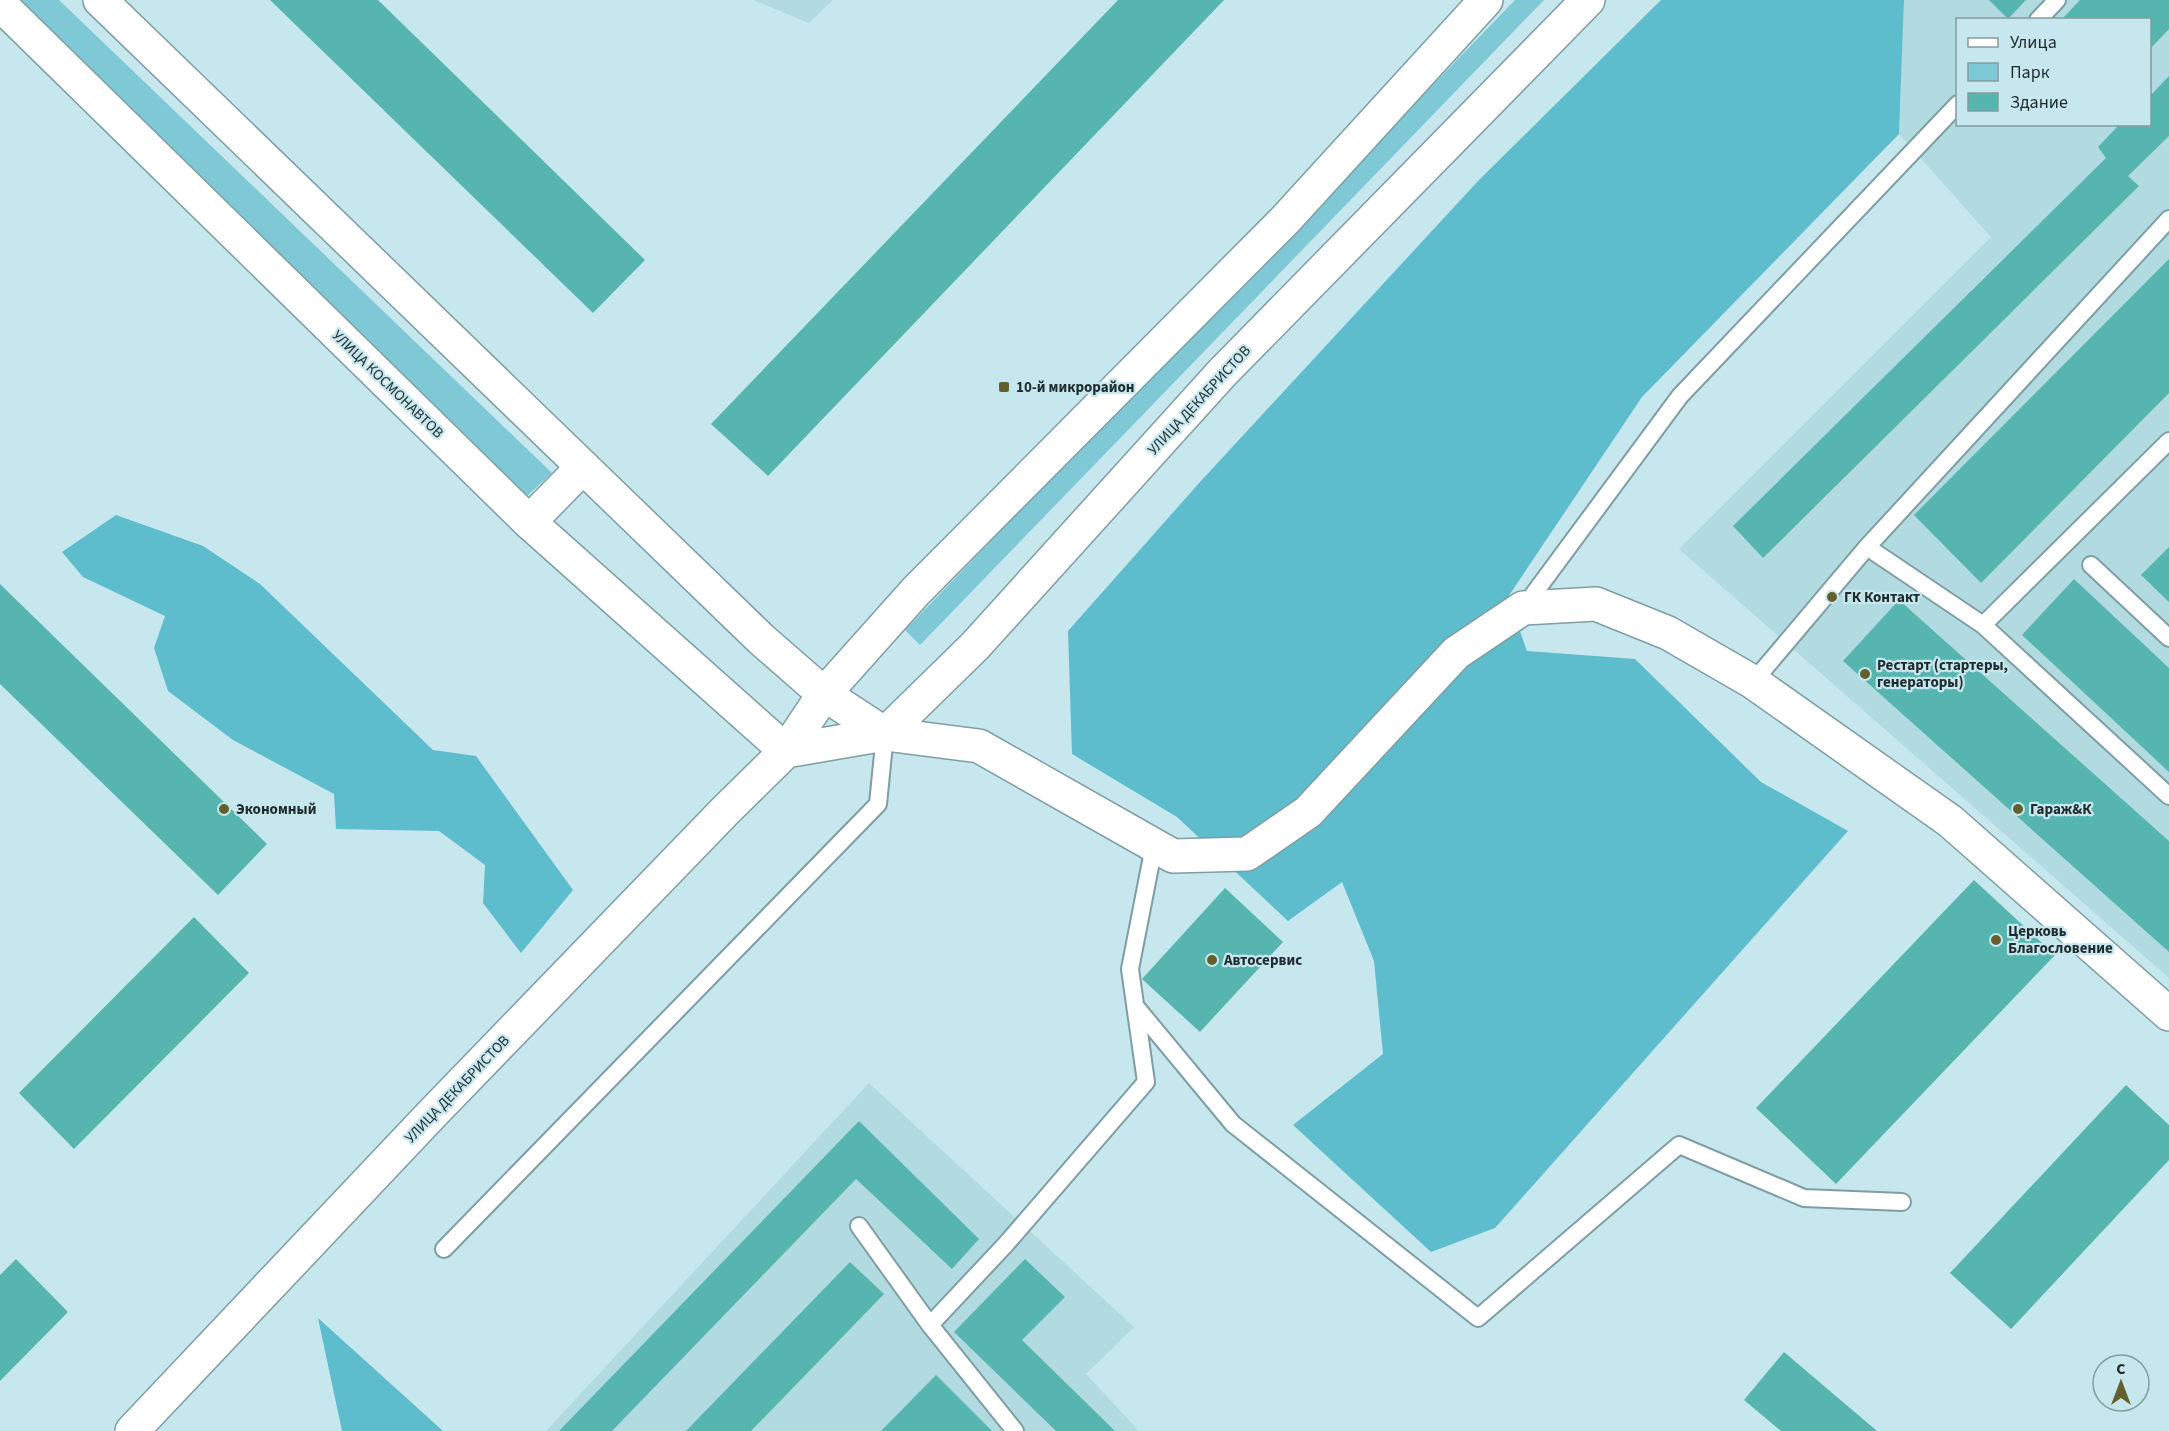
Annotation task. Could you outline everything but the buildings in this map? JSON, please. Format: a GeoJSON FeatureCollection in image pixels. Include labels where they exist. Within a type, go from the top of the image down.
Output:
{"type":"FeatureCollection","features":[{"type":"Feature","properties":{"kind":"street"},"geometry":{"type":"LineString","coordinates":[[100,0],[761,639],[824,694],[885,734]]}},
{"type":"Feature","properties":{"kind":"street","name":"УЛИЦА ДЕКАБРИСТОВ"},"geometry":{"type":"LineString","coordinates":[[132,1431],[431,1115],[786,751],[824,694],[916,591],[1286,219],[1486,0]]}},
{"type":"Feature","properties":{"kind":"street","name":"УЛИЦА ДЕКАБРИСТОВ"},"geometry":{"type":"LineString","coordinates":[[885,734],[975,646],[1222,373],[1588,0]]}},
{"type":"Feature","properties":{"kind":"street","name":"УЛИЦА КОСМОНАВТОВ"},"geometry":{"type":"LineString","coordinates":[[0,4],[529,522],[786,751]]}},
{"type":"Feature","properties":{"kind":"street"},"geometry":{"type":"LineString","coordinates":[[529,522],[583,467]]}},
{"type":"Feature","properties":{"kind":"street"},"geometry":{"type":"LineString","coordinates":[[786,751],[885,734],[980,746],[1173,856],[1247,854],[1308,812],[1456,653],[1523,608],[1596,604],[1668,633],[1753,682],[1950,821],[2169,1014]]}},
{"type":"Feature","properties":{"kind":"lane"},"geometry":{"type":"LineString","coordinates":[[2040,18],[2057,0]]}},
{"type":"Feature","properties":{"kind":"lane"},"geometry":{"type":"LineString","coordinates":[[1523,608],[1680,396],[1956,106]]}},
{"type":"Feature","properties":{"kind":"lane"},"geometry":{"type":"LineString","coordinates":[[1753,682],[1867,547],[2169,219]]}},
{"type":"Feature","properties":{"kind":"lane"},"geometry":{"type":"LineString","coordinates":[[1983,625],[2169,441]]}},
{"type":"Feature","properties":{"kind":"lane"},"geometry":{"type":"LineString","coordinates":[[1867,547],[1983,625],[2169,796]]}},
{"type":"Feature","properties":{"kind":"lane"},"geometry":{"type":"LineString","coordinates":[[2091,565],[2169,638]]}},
{"type":"Feature","properties":{"kind":"lane"},"geometry":{"type":"LineString","coordinates":[[444,1249],[878,804],[885,734]]}},
{"type":"Feature","properties":{"kind":"lane"},"geometry":{"type":"LineString","coordinates":[[930,1325],[1006,1244],[1146,1082],[1130,969],[1154,846]]}},
{"type":"Feature","properties":{"kind":"lane"},"geometry":{"type":"LineString","coordinates":[[1136,1007],[1233,1124],[1478,1318],[1679,1145],[1804,1198],[1902,1202]]}},
{"type":"Feature","properties":{"kind":"lane"},"geometry":{"type":"LineString","coordinates":[[860,1226],[930,1325],[1016,1431]]}},
{"type":"Feature","properties":{"kind":"shaded area"},"geometry":{"type":"Polygon","coordinates":[[[753,0],[833,0],[809,23],[753,0]]]}},
{"type":"Feature","properties":{"kind":"shaded area"},"geometry":{"type":"Polygon","coordinates":[[[1661,0],[1904,0],[1899,134],[1642,397],[1508,597],[1527,651],[1635,659],[1761,782],[1848,831],[1495,1228],[1431,1252],[1293,1125],[1383,1054],[1374,961],[1342,882],[1288,921],[1177,817],[1072,754],[1068,631],[1200,482],[1479,180],[1661,0]]]}},
{"type":"Feature","properties":{"kind":"shaded area"},"geometry":{"type":"Polygon","coordinates":[[[1904,0],[2169,0],[2169,978],[1679,549],[1991,237],[1899,134],[1904,0]]]}},
{"type":"Feature","properties":{"kind":"shaded area"},"geometry":{"type":"Polygon","coordinates":[[[116,515],[203,546],[260,584],[433,750],[476,756],[573,890],[521,953],[483,903],[485,865],[439,831],[336,829],[334,794],[233,740],[168,691],[154,648],[165,616],[83,577],[62,552],[116,515]]]}},
{"type":"Feature","properties":{"kind":"shaded area"},"geometry":{"type":"Polygon","coordinates":[[[869,1083],[1134,1327],[1086,1374],[1139,1431],[546,1431],[869,1083]]]}},
{"type":"Feature","properties":{"kind":"shaded area"},"geometry":{"type":"Polygon","coordinates":[[[318,1318],[443,1431],[342,1431],[318,1318]]]}},
{"type":"Feature","properties":{"kind":"green space"},"geometry":{"type":"Polygon","coordinates":[[[21,0],[59,0],[552,473],[527,496],[21,0]]]}},
{"type":"Feature","properties":{"kind":"green space"},"geometry":{"type":"Polygon","coordinates":[[[1515,0],[1544,0],[920,645],[905,630],[1515,0]]]}},
{"type":"Feature","properties":{"kind":"place","name":"10-й микрорайон"},"geometry":{"type":"Point","coordinates":[1004,387]}},
{"type":"Feature","properties":{"kind":"place","name":"ГК Контакт"},"geometry":{"type":"Point","coordinates":[1832,597]}},
{"type":"Feature","properties":{"kind":"place","name":"Рестарт (стартеры, генераторы)"},"geometry":{"type":"Point","coordinates":[1865,674]}},
{"type":"Feature","properties":{"kind":"place","name":"Экономный"},"geometry":{"type":"Point","coordinates":[224,809]}},
{"type":"Feature","properties":{"kind":"place","name":"Гараж&К"},"geometry":{"type":"Point","coordinates":[2018,809]}},
{"type":"Feature","properties":{"kind":"place","name":"Церковь Благословение"},"geometry":{"type":"Point","coordinates":[1996,940]}},
{"type":"Feature","properties":{"kind":"place","name":"Автосервис"},"geometry":{"type":"Point","coordinates":[1212,960]}}]}
